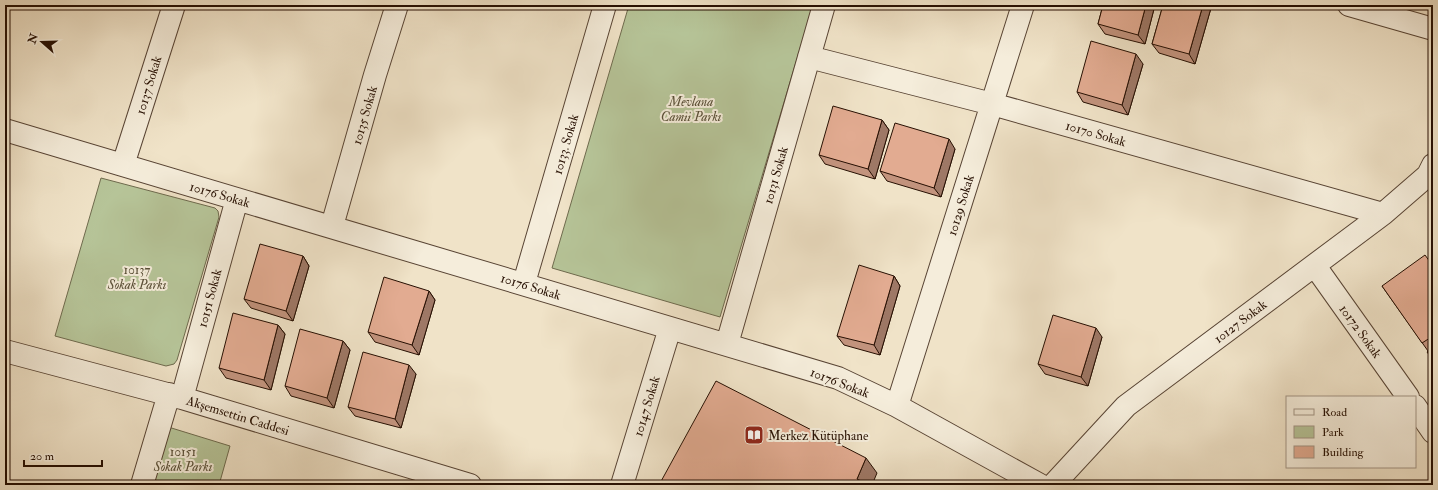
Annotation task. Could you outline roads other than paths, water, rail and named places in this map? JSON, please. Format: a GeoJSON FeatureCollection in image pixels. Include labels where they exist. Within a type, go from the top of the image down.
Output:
{"type":"FeatureCollection","features":[{"type":"Feature","properties":{"kind":"street","name":"10137 Sokak"},"geometry":{"type":"LineString","coordinates":[[123,165],[174,5]]}},
{"type":"Feature","properties":{"kind":"street","name":"10135 Sokak"},"geometry":{"type":"LineString","coordinates":[[332,226],[375,75],[397,5]]}},
{"type":"Feature","properties":{"kind":"street","name":"10133. Sokak"},"geometry":{"type":"LineString","coordinates":[[524,283],[605,5]]}},
{"type":"Feature","properties":{"kind":"street","name":"10131 Sokak"},"geometry":{"type":"LineString","coordinates":[[727,344],[824,5]]}},
{"type":"Feature","properties":{"kind":"street","name":"10129 Sokak"},"geometry":{"type":"LineString","coordinates":[[897,406],[1023,5]]}},
{"type":"Feature","properties":{"kind":"street"},"geometry":{"type":"LineString","coordinates":[[1349,5],[1433,28]]}},
{"type":"Feature","properties":{"kind":"street","name":"10170 Sokak"},"geometry":{"type":"LineString","coordinates":[[809,57],[992,104],[1383,214]]}},
{"type":"Feature","properties":{"kind":"street","name":"10176 Sokak"},"geometry":{"type":"LineString","coordinates":[[5,130],[524,283],[838,378],[897,406],[1040,485]]}},
{"type":"Feature","properties":{"kind":"street","name":"10127 Sokak"},"geometry":{"type":"LineString","coordinates":[[1052,485],[1126,406],[1383,214],[1428,175],[1433,165]]}},
{"type":"Feature","properties":{"kind":"street","name":"10151 Sokak"},"geometry":{"type":"LineString","coordinates":[[142,485],[176,396],[237,199]]}},
{"type":"Feature","properties":{"kind":"street","name":"10172 Sokak"},"geometry":{"type":"LineString","coordinates":[[1315,266],[1407,396]]}},
{"type":"Feature","properties":{"kind":"street","name":"10147 Sokak"},"geometry":{"type":"LineString","coordinates":[[622,485],[670,328]]}},
{"type":"Feature","properties":{"kind":"street","name":"Akşemsettin Caddesi"},"geometry":{"type":"LineString","coordinates":[[5,351],[176,396],[470,485]]}},
{"type":"Feature","properties":{"kind":"street"},"geometry":{"type":"LineString","coordinates":[[1416,407],[1433,432]]}},
{"type":"Feature","properties":{"kind":"place","name":"Merkez Kütüphane"},"geometry":{"type":"Point","coordinates":[754,435]}},
{"type":"Feature","properties":{"kind":"park label","name":"Mevlana Camii Parkı"},"geometry":{"type":"Point","coordinates":[691,108]}},
{"type":"Feature","properties":{"kind":"park label","name":"10137 Sokak Parkı"},"geometry":{"type":"Point","coordinates":[137,276]}},
{"type":"Feature","properties":{"kind":"park label","name":"10151 Sokak Parkı"},"geometry":{"type":"Point","coordinates":[183,458]}}]}
